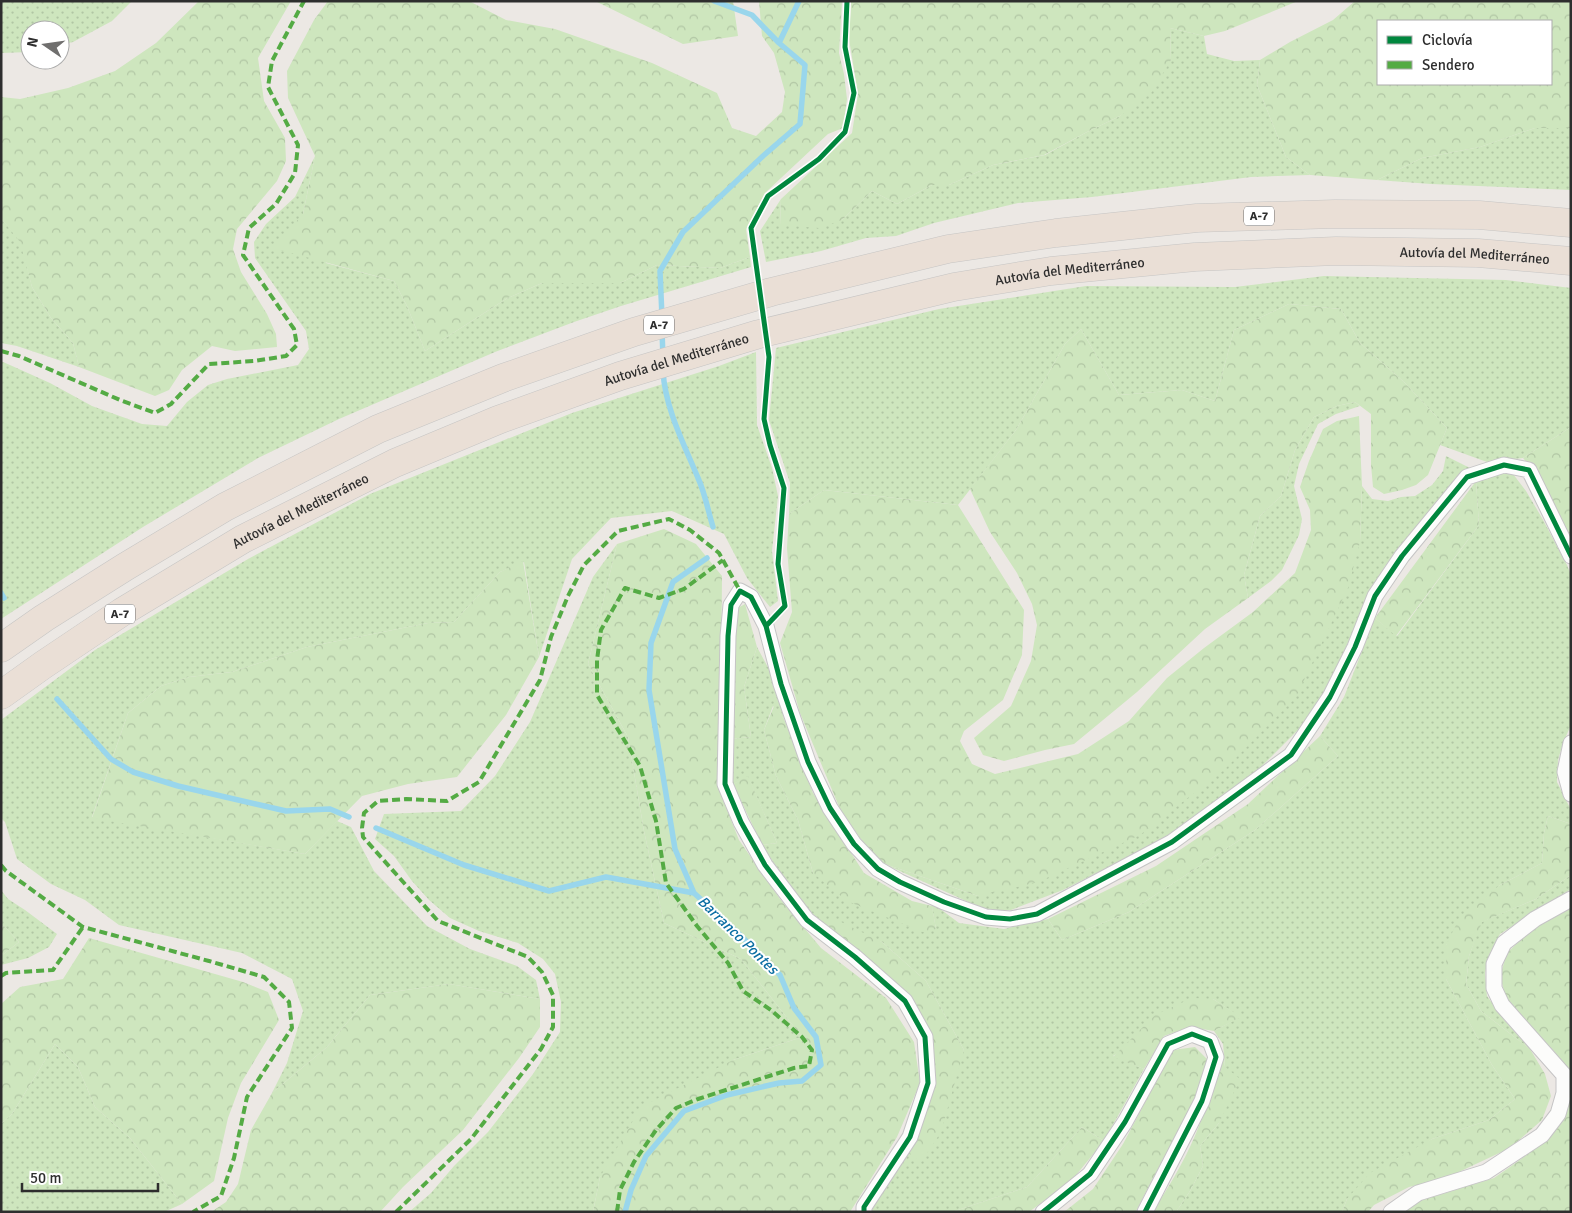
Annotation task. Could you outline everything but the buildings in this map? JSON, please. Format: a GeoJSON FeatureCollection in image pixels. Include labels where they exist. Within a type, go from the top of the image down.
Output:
{"type":"FeatureCollection","features":[{"type":"Feature","properties":{"kind":"highway","name":"A-7"},"geometry":{"type":"LineString","coordinates":[[1,648],[125,566],[225,507],[378,430],[503,378],[634,332],[771,292],[948,249],[1056,233],[1197,218],[1335,214],[1479,216],[1571,223]]}},
{"type":"Feature","properties":{"kind":"highway","name":"Autovía del Mediterráneo"},"geometry":{"type":"LineString","coordinates":[[1,695],[122,612],[243,539],[395,463],[498,420],[620,376],[759,334],[954,287],[1051,271],[1195,257],[1336,251],[1478,253],[1571,260]]}},
{"type":"Feature","properties":{"kind":"street"},"geometry":{"type":"LineString","coordinates":[[864,1212],[864,1206],[910,1137],[928,1083],[925,1037],[905,1001],[855,957],[807,920],[764,865],[741,822],[725,784],[728,636],[731,605],[740,591],[752,597],[766,626],[781,684],[808,762],[830,808],[854,844],[878,869],[900,882],[986,918],[1010,920],[1037,914],[1172,842],[1291,755],[1330,697],[1355,648],[1375,596],[1402,556],[1467,476],[1504,464],[1529,470],[1571,556]]}},
{"type":"Feature","properties":{"kind":"street"},"geometry":{"type":"LineString","coordinates":[[1571,742],[1564,772],[1571,794]]}},
{"type":"Feature","properties":{"kind":"street"},"geometry":{"type":"LineString","coordinates":[[1391,1212],[1418,1193],[1486,1172],[1542,1136],[1558,1114],[1564,1093],[1564,1075],[1502,1005],[1494,988],[1494,964],[1504,943],[1535,919],[1571,899]]}},
{"type":"Feature","properties":{"kind":"street"},"geometry":{"type":"LineString","coordinates":[[1043,1212],[1090,1174],[1125,1122],[1168,1044],[1192,1034],[1210,1041],[1216,1057],[1202,1101],[1144,1212]]}},
{"type":"Feature","properties":{"kind":"green space"},"geometry":{"type":"Polygon","coordinates":[[[1,1],[132,1],[112,21],[70,43],[70,20],[20,20],[20,52],[1,53],[1,1]]]}},
{"type":"Feature","properties":{"kind":"green space"},"geometry":{"type":"Polygon","coordinates":[[[199,1],[291,1],[258,58],[264,101],[285,138],[286,161],[277,181],[237,229],[233,249],[241,272],[267,314],[276,334],[277,347],[235,351],[212,346],[182,370],[169,390],[155,396],[79,367],[73,343],[51,318],[32,287],[20,242],[1,218],[1,97],[20,99],[68,88],[115,71],[156,43],[199,1]]]}},
{"type":"Feature","properties":{"kind":"green space"},"geometry":{"type":"Polygon","coordinates":[[[328,1],[469,1],[506,20],[555,29],[652,63],[717,93],[732,128],[756,136],[782,112],[785,92],[774,53],[762,36],[759,1],[842,1],[839,53],[847,99],[843,128],[828,134],[765,193],[746,229],[750,257],[720,268],[657,265],[620,283],[542,283],[506,299],[425,351],[407,306],[394,281],[273,248],[303,214],[315,156],[288,98],[287,71],[314,20],[328,1]]]}},
{"type":"Feature","properties":{"kind":"green space"},"geometry":{"type":"Polygon","coordinates":[[[595,1],[733,1],[738,36],[683,44],[595,1]]]}},
{"type":"Feature","properties":{"kind":"green space"},"geometry":{"type":"Polygon","coordinates":[[[851,1],[1298,1],[1225,31],[1204,36],[1170,28],[1171,60],[1151,93],[1120,116],[1044,155],[993,165],[949,185],[932,185],[897,204],[872,191],[842,220],[819,228],[780,225],[781,199],[852,133],[858,94],[849,39],[851,1]]]}},
{"type":"Feature","properties":{"kind":"green space"},"geometry":{"type":"Polygon","coordinates":[[[1355,1],[1571,1],[1571,128],[1535,128],[1480,147],[1422,158],[1377,180],[1310,175],[1286,157],[1257,85],[1260,60],[1333,20],[1355,1]]]}},
{"type":"Feature","properties":{"kind":"green space"},"geometry":{"type":"Polygon","coordinates":[[[1170,28],[1204,36],[1207,54],[1234,61],[1260,60],[1257,85],[1286,157],[1310,175],[1251,177],[1092,197],[1018,203],[934,223],[896,236],[866,238],[821,251],[766,262],[760,231],[781,199],[780,225],[842,220],[872,191],[897,204],[932,185],[949,185],[993,165],[1045,155],[1120,116],[1171,60],[1170,28]]]}},
{"type":"Feature","properties":{"kind":"green space"},"geometry":{"type":"Polygon","coordinates":[[[1535,128],[1571,128],[1571,190],[1377,180],[1422,158],[1480,147],[1535,128]]]}},
{"type":"Feature","properties":{"kind":"green space"},"geometry":{"type":"Polygon","coordinates":[[[315,156],[303,214],[326,263],[394,281],[407,306],[425,351],[506,299],[542,283],[620,283],[657,265],[720,268],[750,257],[751,267],[574,322],[495,352],[339,419],[258,458],[143,527],[1,619],[1,361],[50,383],[92,406],[142,424],[167,426],[187,402],[208,385],[227,379],[298,365],[309,349],[306,331],[255,258],[254,242],[266,224],[295,197],[315,156]]]}},
{"type":"Feature","properties":{"kind":"green space"},"geometry":{"type":"Polygon","coordinates":[[[1,218],[21,242],[32,287],[51,318],[73,343],[79,367],[17,346],[1,343],[1,218]]]}},
{"type":"Feature","properties":{"kind":"green space"},"geometry":{"type":"Polygon","coordinates":[[[1324,276],[1506,280],[1571,288],[1571,427],[1523,458],[1487,462],[1440,445],[1447,428],[1404,382],[1360,343],[1341,309],[1289,304],[1234,330],[1215,401],[1182,390],[1119,395],[1081,329],[1065,344],[1016,430],[958,505],[824,490],[789,514],[790,483],[769,420],[776,348],[939,309],[1086,286],[1235,287],[1324,276]]]}},
{"type":"Feature","properties":{"kind":"green space"},"geometry":{"type":"Polygon","coordinates":[[[1289,304],[1341,309],[1360,343],[1404,382],[1447,428],[1428,475],[1416,485],[1384,494],[1373,487],[1371,414],[1355,402],[1337,406],[1314,417],[1295,450],[1281,496],[1260,516],[1244,575],[1248,598],[1205,629],[1137,692],[1074,744],[1004,761],[983,755],[974,738],[1011,706],[1031,661],[1037,625],[1032,604],[1017,573],[990,532],[970,489],[1016,430],[1065,344],[1081,329],[1119,395],[1182,390],[1215,401],[1234,330],[1289,304]]]}},
{"type":"Feature","properties":{"kind":"green space"},"geometry":{"type":"Polygon","coordinates":[[[756,352],[757,425],[772,468],[778,496],[772,551],[778,601],[770,607],[747,578],[724,534],[672,511],[611,518],[572,559],[539,657],[524,562],[500,572],[454,622],[428,623],[307,647],[232,672],[189,677],[161,686],[128,713],[92,817],[305,854],[337,821],[351,827],[374,871],[427,926],[470,949],[517,966],[536,980],[540,999],[449,984],[370,995],[327,1047],[272,1093],[287,1063],[303,1011],[292,979],[242,953],[119,925],[85,900],[51,884],[17,859],[5,822],[1,818],[1,720],[95,650],[248,559],[370,494],[572,413],[719,366],[756,352]]]}},
{"type":"Feature","properties":{"kind":"green space"},"geometry":{"type":"Polygon","coordinates":[[[1355,402],[1360,406],[1336,414],[1318,424],[1299,464],[1294,486],[1302,519],[1299,535],[1282,570],[1248,598],[1244,575],[1260,516],[1281,496],[1295,450],[1314,417],[1337,406],[1355,402]]]}},
{"type":"Feature","properties":{"kind":"green space"},"geometry":{"type":"Polygon","coordinates":[[[1359,416],[1362,486],[1360,542],[1348,588],[1296,697],[1225,769],[1140,835],[1038,882],[978,896],[882,863],[865,845],[840,809],[800,713],[780,643],[792,612],[787,548],[789,514],[824,490],[958,505],[1024,610],[1022,655],[1003,700],[964,731],[960,741],[972,764],[995,774],[1078,754],[1129,721],[1167,678],[1253,612],[1295,573],[1311,530],[1310,510],[1300,487],[1309,461],[1323,429],[1337,421],[1359,416]]]}},
{"type":"Feature","properties":{"kind":"green space"},"geometry":{"type":"Polygon","coordinates":[[[1571,427],[1571,539],[1543,481],[1523,458],[1571,427]]]}},
{"type":"Feature","properties":{"kind":"green space"},"geometry":{"type":"Polygon","coordinates":[[[1446,456],[1472,469],[1456,480],[1385,566],[1367,599],[1324,697],[1304,724],[1257,771],[1213,806],[1168,835],[1132,855],[1063,890],[1011,910],[986,910],[882,863],[978,896],[1360,542],[1362,486],[1372,499],[1388,501],[1401,497],[1415,496],[1432,485],[1443,471],[1446,456]]]}},
{"type":"Feature","properties":{"kind":"green space"},"geometry":{"type":"Polygon","coordinates":[[[1500,474],[1513,474],[1526,491],[1571,575],[1571,725],[1558,760],[1557,782],[1571,810],[1571,824],[1548,816],[1544,833],[1542,863],[1500,885],[1446,945],[1446,979],[1492,1065],[1515,1099],[1489,1120],[1432,1139],[1347,1199],[1342,1212],[1176,1212],[1203,1166],[1200,1146],[1219,1123],[1225,1067],[1223,1044],[1214,1031],[1240,1017],[1213,999],[1113,1056],[1144,1069],[1104,1141],[1082,1127],[1027,1187],[952,1212],[871,1212],[888,1179],[964,1050],[926,981],[882,942],[819,923],[797,898],[762,845],[777,843],[748,777],[733,784],[732,739],[751,737],[744,687],[757,647],[776,682],[784,719],[773,706],[764,730],[776,776],[798,820],[813,873],[936,929],[931,902],[959,923],[1004,929],[1048,919],[1062,940],[1129,912],[1255,830],[1338,756],[1320,736],[1344,697],[1375,618],[1397,636],[1479,525],[1476,481],[1500,474]]]}},
{"type":"Feature","properties":{"kind":"green space"},"geometry":{"type":"Polygon","coordinates":[[[1476,481],[1479,525],[1396,636],[1375,618],[1476,481]]]}},
{"type":"Feature","properties":{"kind":"green space"},"geometry":{"type":"Polygon","coordinates":[[[664,529],[696,544],[722,576],[720,792],[739,840],[780,899],[821,948],[886,998],[914,1042],[920,1083],[897,1137],[850,1212],[593,1212],[600,1177],[641,1107],[733,1060],[802,1037],[741,959],[664,923],[644,831],[628,737],[588,664],[617,544],[664,529]]]}},
{"type":"Feature","properties":{"kind":"green space"},"geometry":{"type":"Polygon","coordinates":[[[617,544],[588,664],[628,737],[644,831],[664,923],[741,959],[802,1037],[733,1060],[600,1177],[593,1212],[409,1212],[431,1193],[454,1166],[488,1132],[533,1074],[560,1032],[561,1002],[555,974],[543,959],[518,943],[479,931],[450,918],[429,900],[394,856],[375,839],[384,814],[461,811],[495,776],[530,722],[593,577],[617,544]]]}},
{"type":"Feature","properties":{"kind":"green space"},"geometry":{"type":"Polygon","coordinates":[[[523,561],[539,657],[506,715],[457,777],[408,784],[362,796],[305,854],[92,818],[128,713],[161,686],[189,677],[232,672],[307,647],[428,623],[454,622],[500,572],[523,561]]]}},
{"type":"Feature","properties":{"kind":"green space"},"geometry":{"type":"Polygon","coordinates":[[[745,604],[757,647],[744,687],[751,737],[732,739],[736,609],[745,604]]]}},
{"type":"Feature","properties":{"kind":"green space"},"geometry":{"type":"Polygon","coordinates":[[[774,706],[784,719],[813,793],[864,873],[912,901],[932,906],[936,929],[923,932],[847,901],[813,873],[798,820],[776,776],[764,730],[774,706]]]}},
{"type":"Feature","properties":{"kind":"green space"},"geometry":{"type":"Polygon","coordinates":[[[1320,736],[1338,756],[1255,830],[1129,912],[1062,940],[1048,919],[1156,866],[1248,804],[1320,736]]]}},
{"type":"Feature","properties":{"kind":"green space"},"geometry":{"type":"Polygon","coordinates":[[[748,776],[777,843],[762,845],[733,784],[748,776]]]}},
{"type":"Feature","properties":{"kind":"green space"},"geometry":{"type":"Polygon","coordinates":[[[1548,816],[1571,824],[1571,875],[1536,899],[1482,922],[1469,956],[1466,984],[1481,1011],[1530,1049],[1545,1074],[1551,1096],[1542,1120],[1510,1148],[1446,1178],[1409,1187],[1374,1205],[1368,1212],[1342,1212],[1347,1199],[1370,1173],[1432,1139],[1489,1120],[1515,1099],[1492,1065],[1446,979],[1446,945],[1459,919],[1500,885],[1542,863],[1544,833],[1548,816]]]}},
{"type":"Feature","properties":{"kind":"green space"},"geometry":{"type":"Polygon","coordinates":[[[1571,875],[1571,889],[1500,934],[1489,955],[1485,973],[1487,996],[1505,1021],[1530,1049],[1481,1011],[1466,984],[1469,956],[1481,922],[1536,899],[1571,875]]]}},
{"type":"Feature","properties":{"kind":"green space"},"geometry":{"type":"Polygon","coordinates":[[[1,890],[8,899],[57,934],[49,947],[28,958],[1,965],[1,956],[19,942],[4,926],[1,927],[1,890]]]}},
{"type":"Feature","properties":{"kind":"green space"},"geometry":{"type":"Polygon","coordinates":[[[1571,907],[1571,1082],[1566,1067],[1554,1051],[1528,1025],[1506,998],[1500,976],[1507,953],[1532,929],[1571,907]]]}},
{"type":"Feature","properties":{"kind":"green space"},"geometry":{"type":"Polygon","coordinates":[[[833,918],[882,942],[926,981],[964,1050],[941,1132],[921,1162],[908,1153],[931,1088],[910,998],[819,923],[833,918]]]}},
{"type":"Feature","properties":{"kind":"green space"},"geometry":{"type":"Polygon","coordinates":[[[4,926],[19,942],[1,956],[1,927],[4,926]]]}},
{"type":"Feature","properties":{"kind":"green space"},"geometry":{"type":"Polygon","coordinates":[[[89,938],[243,982],[268,992],[279,1020],[241,1083],[228,1118],[214,1181],[182,1204],[130,1138],[95,1107],[78,1067],[55,1044],[12,1114],[1,1124],[1,1004],[20,987],[63,979],[89,938]]]}},
{"type":"Feature","properties":{"kind":"green space"},"geometry":{"type":"Polygon","coordinates":[[[449,984],[540,999],[540,1027],[519,1058],[463,1130],[403,1187],[380,1212],[211,1212],[226,1202],[238,1184],[251,1130],[272,1093],[327,1047],[370,995],[449,984]]]}},
{"type":"Feature","properties":{"kind":"green space"},"geometry":{"type":"Polygon","coordinates":[[[1192,998],[1213,999],[1241,1017],[1214,1031],[1190,1027],[1164,1036],[1144,1069],[1113,1057],[1155,1015],[1192,998]]]}},
{"type":"Feature","properties":{"kind":"green space"},"geometry":{"type":"Polygon","coordinates":[[[55,1044],[78,1067],[95,1107],[130,1138],[182,1204],[164,1212],[1,1212],[1,1124],[12,1114],[55,1044]]]}},
{"type":"Feature","properties":{"kind":"green space"},"geometry":{"type":"Polygon","coordinates":[[[1195,1047],[1207,1059],[1194,1100],[1136,1211],[1064,1212],[1093,1189],[1123,1144],[1173,1050],[1195,1047]]]}},
{"type":"Feature","properties":{"kind":"green space"},"geometry":{"type":"Polygon","coordinates":[[[1224,1058],[1225,1067],[1240,1079],[1219,1123],[1200,1146],[1203,1166],[1176,1212],[1152,1212],[1175,1176],[1190,1147],[1224,1058]]]}},
{"type":"Feature","properties":{"kind":"green space"},"geometry":{"type":"Polygon","coordinates":[[[1571,1092],[1571,1212],[1403,1212],[1416,1202],[1494,1178],[1517,1162],[1545,1141],[1571,1092]]]}},
{"type":"Feature","properties":{"kind":"green space"},"geometry":{"type":"Polygon","coordinates":[[[1082,1127],[1104,1141],[1072,1180],[1029,1212],[952,1212],[1027,1187],[1082,1127]]]}},
{"type":"Feature","properties":{"kind":"waterway"},"geometry":{"type":"LineString","coordinates":[[662,317],[660,271],[683,232],[763,156],[800,124],[805,65],[779,43],[752,15],[714,1]]}},
{"type":"Feature","properties":{"kind":"waterway"},"geometry":{"type":"LineString","coordinates":[[779,43],[799,1]]}},
{"type":"Feature","properties":{"kind":"waterway"},"geometry":{"type":"LineString","coordinates":[[662,331],[663,357]]}},
{"type":"Feature","properties":{"kind":"waterway"},"geometry":{"type":"LineString","coordinates":[[663,371],[671,412],[705,496],[713,527]]}},
{"type":"Feature","properties":{"kind":"waterway","name":"Barranco Pontes"},"geometry":{"type":"LineString","coordinates":[[625,1212],[631,1190],[646,1156],[684,1111],[727,1095],[779,1083],[802,1081],[821,1065],[816,1037],[794,1008],[780,975],[694,893],[675,849],[649,690],[651,643],[673,582],[707,558]]}},
{"type":"Feature","properties":{"kind":"waterway"},"geometry":{"type":"LineString","coordinates":[[1,593],[4,598]]}},
{"type":"Feature","properties":{"kind":"waterway"},"geometry":{"type":"LineString","coordinates":[[57,699],[111,759],[133,772],[178,786],[286,811],[330,809],[349,817]]}},
{"type":"Feature","properties":{"kind":"waterway"},"geometry":{"type":"LineString","coordinates":[[376,828],[464,865],[549,891],[606,877],[694,893]]}},
{"type":"Feature","properties":{"kind":"marked path"},"geometry":{"type":"LineString","coordinates":[[1,351],[19,356],[120,400],[155,413],[171,404],[209,364],[254,361],[286,356],[297,345],[294,329],[243,255],[249,228],[276,204],[295,173],[298,145],[268,87],[272,61],[304,1]]}},
{"type":"Feature","properties":{"kind":"marked path"},"geometry":{"type":"LineString","coordinates":[[396,1212],[471,1139],[541,1049],[553,1027],[553,995],[542,972],[528,957],[438,921],[363,837],[364,813],[378,801],[406,799],[447,801],[479,782],[540,680],[551,637],[568,596],[584,565],[618,531],[669,519],[690,530],[719,553],[740,591]]}},
{"type":"Feature","properties":{"kind":"marked path"},"geometry":{"type":"LineString","coordinates":[[617,1212],[620,1190],[634,1162],[656,1130],[676,1108],[794,1068],[809,1066],[812,1050],[802,1037],[771,1010],[743,991],[728,963],[697,926],[666,883],[656,821],[640,766],[597,695],[597,660],[601,630],[625,588],[659,598],[684,589],[723,560]]}},
{"type":"Feature","properties":{"kind":"marked path"},"geometry":{"type":"LineString","coordinates":[[1,865],[6,871],[83,927],[264,977],[289,1002],[292,1028],[247,1097],[234,1158],[221,1196],[193,1212]]}},
{"type":"Feature","properties":{"kind":"marked path"},"geometry":{"type":"LineString","coordinates":[[1,976],[6,973],[53,970],[83,927]]}},
{"type":"Feature","properties":{"kind":"cycle path"},"geometry":{"type":"LineString","coordinates":[[766,626],[785,606],[778,564],[784,488],[764,419],[769,357],[751,228],[768,196],[819,159],[845,132],[854,93],[845,47],[847,1]]}},
{"type":"Feature","properties":{"kind":"cycle path"},"geometry":{"type":"LineString","coordinates":[[864,1212],[864,1207],[910,1137],[928,1083],[925,1037],[905,1001],[855,957],[807,920],[765,865],[741,822],[725,784],[728,636],[731,605],[740,591],[751,597],[766,626],[781,684],[808,762],[830,808],[854,844],[878,869],[900,882],[944,902],[986,917],[1010,919],[1037,914],[1172,842],[1291,755],[1330,697],[1355,647],[1375,596],[1402,556],[1467,477],[1504,465],[1529,470],[1571,556]]}},
{"type":"Feature","properties":{"kind":"cycle path"},"geometry":{"type":"LineString","coordinates":[[1043,1212],[1090,1174],[1125,1122],[1168,1044],[1192,1034],[1210,1041],[1216,1057],[1202,1101],[1145,1212]]}}]}
